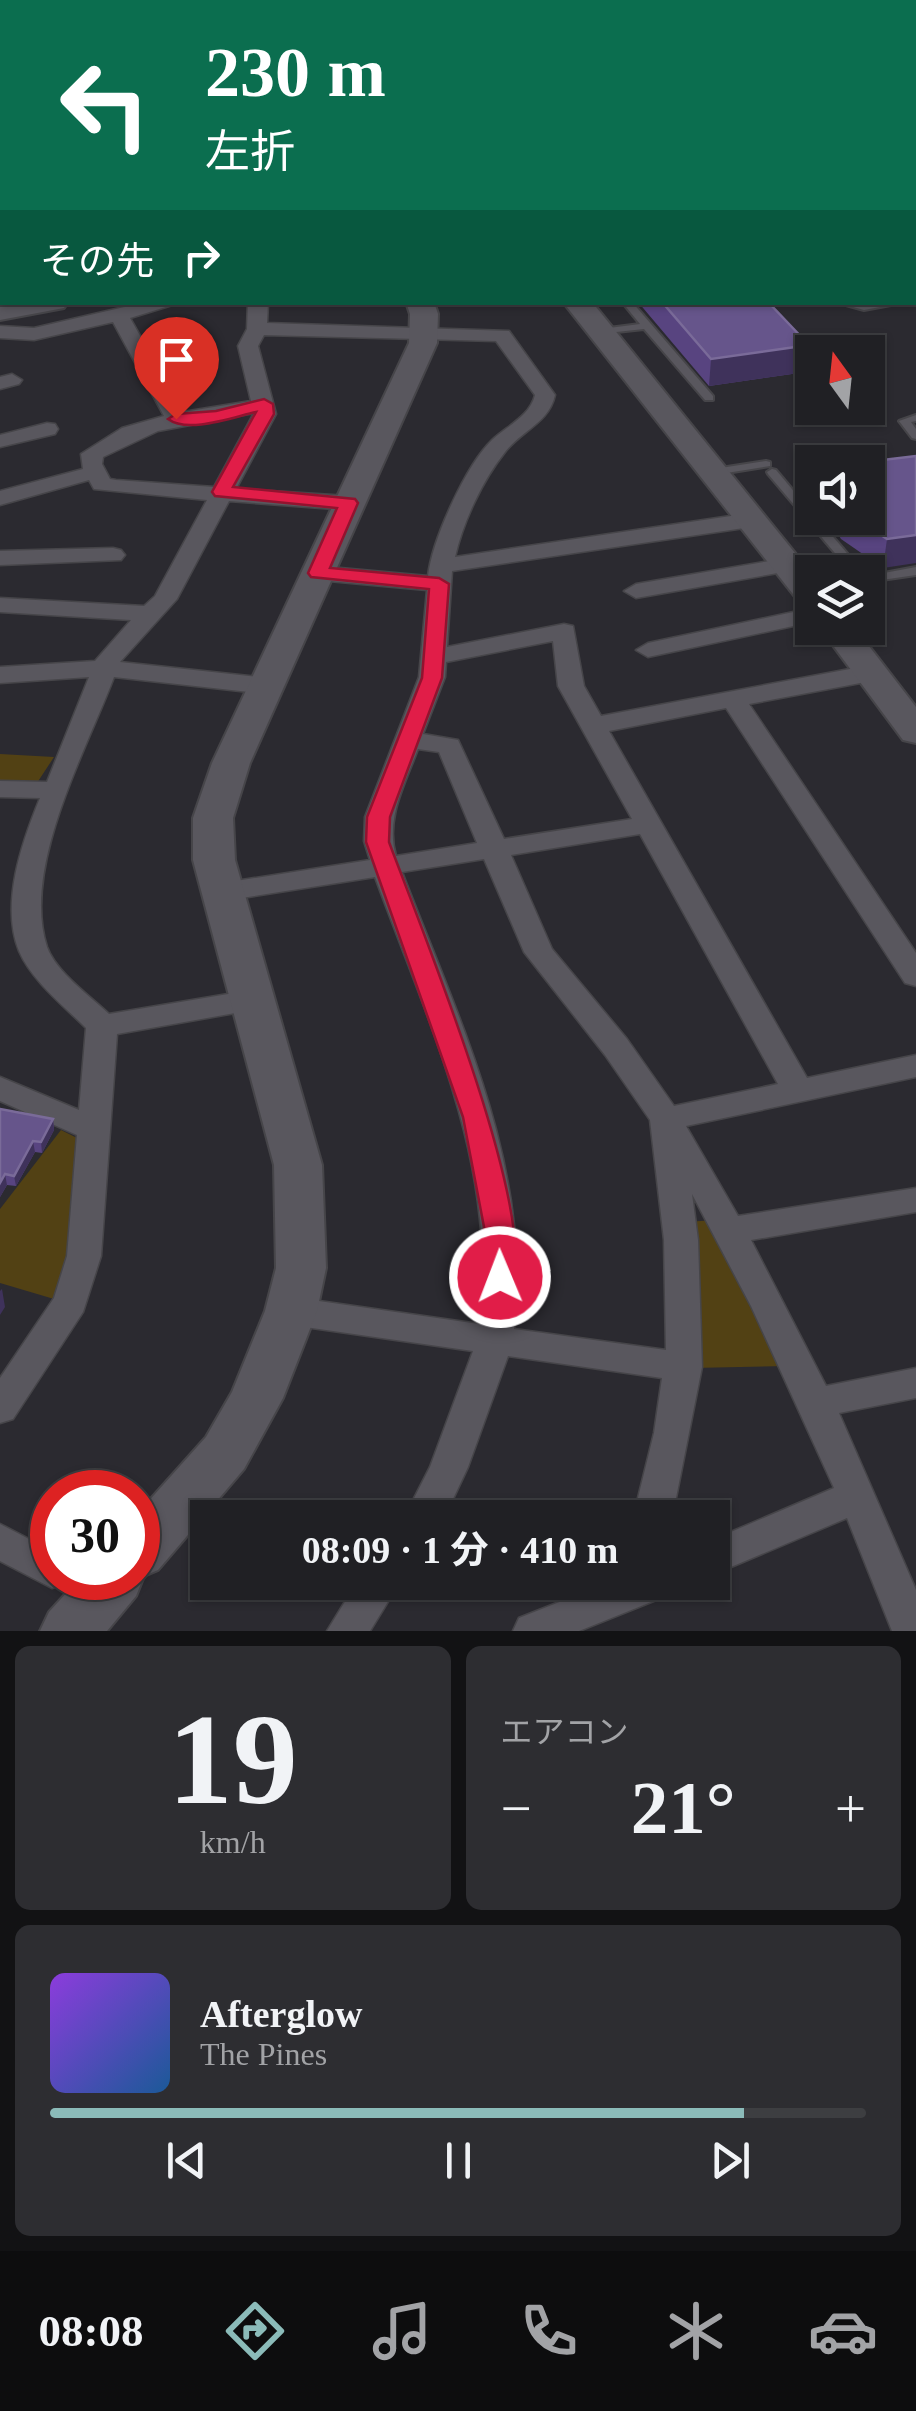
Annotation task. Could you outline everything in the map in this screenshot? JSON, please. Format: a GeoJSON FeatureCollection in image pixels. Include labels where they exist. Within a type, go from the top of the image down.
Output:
{"type":"FeatureCollection","features":[{"type":"Feature","properties":{"kind":"street"},"geometry":{"type":"LineString","coordinates":[[0,312],[38,305]]}},
{"type":"Feature","properties":{"kind":"street"},"geometry":{"type":"LineString","coordinates":[[0,332],[34,334],[161,305]]}},
{"type":"Feature","properties":{"kind":"street"},"geometry":{"type":"LineString","coordinates":[[579,305],[795,576]]}},
{"type":"Feature","properties":{"kind":"street"},"geometry":{"type":"LineString","coordinates":[[119,315],[176,419]]}},
{"type":"Feature","properties":{"kind":"street"},"geometry":{"type":"LineString","coordinates":[[0,1408],[71,1302],[84,1256],[96,1130],[102,1026],[39,960],[14,914],[56,790],[110,656],[165,599],[265,414],[248,346],[258,316],[422,318],[502,336],[545,395],[542,409],[497,447],[450,529],[440,575],[432,678],[379,817],[378,842],[386,868],[477,1117],[492,1180],[500,1277],[494,1340],[465,1424],[431,1500]]}},
{"type":"Feature","properties":{"kind":"street"},"geometry":{"type":"LineString","coordinates":[[160,1527],[224,1453],[256,1398],[291,1311],[301,1268],[298,1165],[214,860],[213,818],[219,789],[318,573],[422,318]]}},
{"type":"Feature","properties":{"kind":"street"},"geometry":{"type":"LineString","coordinates":[[264,404],[216,416],[176,419],[102,446],[92,454],[95,472],[102,484],[116,487],[348,503]]}},
{"type":"Feature","properties":{"kind":"street"},"geometry":{"type":"LineString","coordinates":[[0,441],[48,429]]}},
{"type":"Feature","properties":{"kind":"street"},"geometry":{"type":"LineString","coordinates":[[0,498],[95,472]]}},
{"type":"Feature","properties":{"kind":"street"},"geometry":{"type":"LineString","coordinates":[[318,573],[440,575],[752,520]]}},
{"type":"Feature","properties":{"kind":"street"},"geometry":{"type":"LineString","coordinates":[[0,558],[113,556]]}},
{"type":"Feature","properties":{"kind":"street"},"geometry":{"type":"LineString","coordinates":[[636,591],[795,590]]}},
{"type":"Feature","properties":{"kind":"street"},"geometry":{"type":"LineString","coordinates":[[648,650],[795,594]]}},
{"type":"Feature","properties":{"kind":"street"},"geometry":{"type":"LineString","coordinates":[[0,606],[152,614]]}},
{"type":"Feature","properties":{"kind":"street"},"geometry":{"type":"LineString","coordinates":[[431,658],[564,631],[571,686],[799,1093]]}},
{"type":"Feature","properties":{"kind":"street"},"geometry":{"type":"LineString","coordinates":[[850,645],[916,732]]}},
{"type":"Feature","properties":{"kind":"street"},"geometry":{"type":"LineString","coordinates":[[0,675],[104,668],[267,686]]}},
{"type":"Feature","properties":{"kind":"street"},"geometry":{"type":"LineString","coordinates":[[592,726],[872,673]]}},
{"type":"Feature","properties":{"kind":"street"},"geometry":{"type":"LineString","coordinates":[[734,700],[916,976]]}},
{"type":"Feature","properties":{"kind":"street"},"geometry":{"type":"LineString","coordinates":[[409,740],[449,746],[539,952],[616,1047],[666,1120],[732,1230],[910,1611]]}},
{"type":"Feature","properties":{"kind":"street"},"geometry":{"type":"LineString","coordinates":[[0,790],[56,790]]}},
{"type":"Feature","properties":{"kind":"street"},"geometry":{"type":"LineString","coordinates":[[223,892],[646,825]]}},
{"type":"Feature","properties":{"kind":"street"},"geometry":{"type":"LineString","coordinates":[[102,1026],[252,1000]]}},
{"type":"Feature","properties":{"kind":"street"},"geometry":{"type":"LineString","coordinates":[[666,1120],[916,1066]]}},
{"type":"Feature","properties":{"kind":"street"},"geometry":{"type":"LineString","coordinates":[[0,1088],[96,1130]]}},
{"type":"Feature","properties":{"kind":"street"},"geometry":{"type":"LineString","coordinates":[[656,1500],[684,1367],[685,1286],[666,1120]]}},
{"type":"Feature","properties":{"kind":"street"},"geometry":{"type":"LineString","coordinates":[[732,1230],[916,1200]]}},
{"type":"Feature","properties":{"kind":"street"},"geometry":{"type":"LineString","coordinates":[[291,1311],[684,1367]]}},
{"type":"Feature","properties":{"kind":"street"},"geometry":{"type":"LineString","coordinates":[[816,1404],[916,1383]]}},
{"type":"Feature","properties":{"kind":"street"},"geometry":{"type":"LineString","coordinates":[[730,1550],[854,1497]]}},
{"type":"Feature","properties":{"kind":"street"},"geometry":{"type":"LineString","coordinates":[[0,1541],[30,1560]]}},
{"type":"Feature","properties":{"kind":"street"},"geometry":{"type":"LineString","coordinates":[[347,1631],[368,1600]]}},
{"type":"Feature","properties":{"kind":"street"},"geometry":{"type":"LineString","coordinates":[[533,1631],[607,1600]]}},
{"type":"Feature","properties":{"kind":"lane"},"geometry":{"type":"LineString","coordinates":[[628,305],[710,398]]}},
{"type":"Feature","properties":{"kind":"lane"},"geometry":{"type":"LineString","coordinates":[[854,305],[880,305]]}},
{"type":"Feature","properties":{"kind":"lane"},"geometry":{"type":"LineString","coordinates":[[601,332],[646,326]]}},
{"type":"Feature","properties":{"kind":"lane"},"geometry":{"type":"LineString","coordinates":[[915,414],[904,421],[916,436]]}},
{"type":"Feature","properties":{"kind":"lane"},"geometry":{"type":"LineString","coordinates":[[714,472],[769,468],[842,555]]}},
{"type":"Feature","properties":{"kind":"lane"},"geometry":{"type":"LineString","coordinates":[[885,576],[916,571]]}},
{"type":"Feature","properties":{"kind":"shaded area"},"geometry":{"type":"Polygon","coordinates":[[[0,754],[54,757],[35,786],[0,786],[0,754]]]}},
{"type":"Feature","properties":{"kind":"shaded area"},"geometry":{"type":"Polygon","coordinates":[[[61,1130],[77,1138],[67,1259],[54,1299],[0,1283],[0,1209],[61,1130]]]}},
{"type":"Feature","properties":{"kind":"shaded area"},"geometry":{"type":"Polygon","coordinates":[[[717,1220],[788,1366],[692,1368],[684,1222],[717,1220]]]}},
{"type":"Feature","properties":{"kind":"building"},"geometry":{"type":"Polygon","coordinates":[[[665,305],[771,305],[799,335],[795,335],[795,347],[711,359],[665,305]]]}},
{"type":"Feature","properties":{"kind":"building"},"geometry":{"type":"Polygon","coordinates":[[[916,456],[916,535],[887,539],[881,535],[885,535],[885,460],[916,456]]]}},
{"type":"Feature","properties":{"kind":"building"},"geometry":{"type":"Polygon","coordinates":[[[0,1109],[53,1119],[41,1142],[33,1141],[14,1176],[5,1174],[0,1183],[0,1109]]]}},
{"type":"Feature","properties":{"kind":"route"},"geometry":{"type":"LineString","coordinates":[[176,419],[216,416],[264,404],[265,414],[221,492],[348,503],[318,573],[439,584],[432,678],[379,817],[378,842],[477,1117],[492,1180],[500,1277]]}}]}
